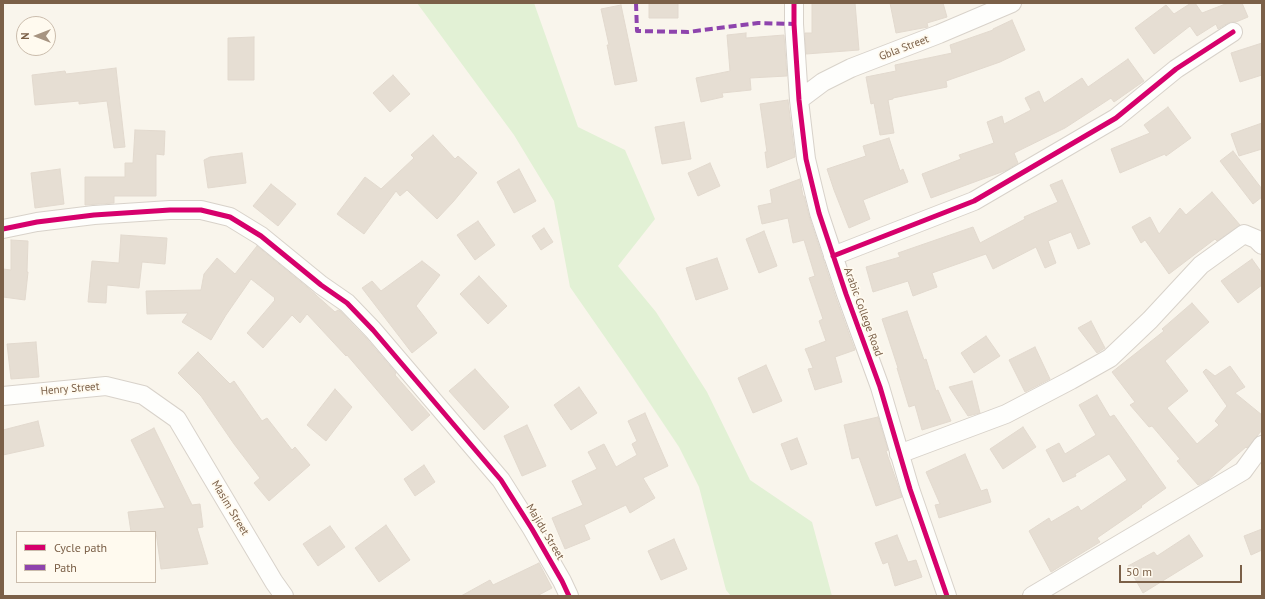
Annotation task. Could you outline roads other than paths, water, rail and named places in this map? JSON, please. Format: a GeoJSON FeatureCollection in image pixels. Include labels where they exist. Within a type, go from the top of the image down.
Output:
{"type":"FeatureCollection","features":[{"type":"Feature","properties":{"kind":"street","name":"Arabic College Road"},"geometry":{"type":"LineString","coordinates":[[794,3],[799,100],[806,159],[819,213],[846,294],[880,386],[915,503],[947,596]]}},
{"type":"Feature","properties":{"kind":"street","name":"Gbla Street"},"geometry":{"type":"LineString","coordinates":[[799,100],[823,82],[851,68],[939,34],[1012,3]]}},
{"type":"Feature","properties":{"kind":"street"},"geometry":{"type":"LineString","coordinates":[[833,256],[974,201],[1116,118],[1176,69],[1233,32]]}},
{"type":"Feature","properties":{"kind":"street","name":"Majidu Street"},"geometry":{"type":"LineString","coordinates":[[3,229],[37,222],[87,216],[170,210],[201,210],[230,216],[261,236],[321,285],[347,303],[373,330],[500,480],[532,529],[569,596]]}},
{"type":"Feature","properties":{"kind":"street"},"geometry":{"type":"LineString","coordinates":[[900,454],[1006,414],[1110,358],[1150,320],[1201,265],[1244,234],[1256,239],[1262,245]]}},
{"type":"Feature","properties":{"kind":"street","name":"Henry Street"},"geometry":{"type":"LineString","coordinates":[[3,396],[106,386],[143,395],[177,419]]}},
{"type":"Feature","properties":{"kind":"street","name":"Masim Street"},"geometry":{"type":"LineString","coordinates":[[177,419],[284,596]]}},
{"type":"Feature","properties":{"kind":"street"},"geometry":{"type":"LineString","coordinates":[[1032,596],[1243,471],[1262,445]]}}]}
